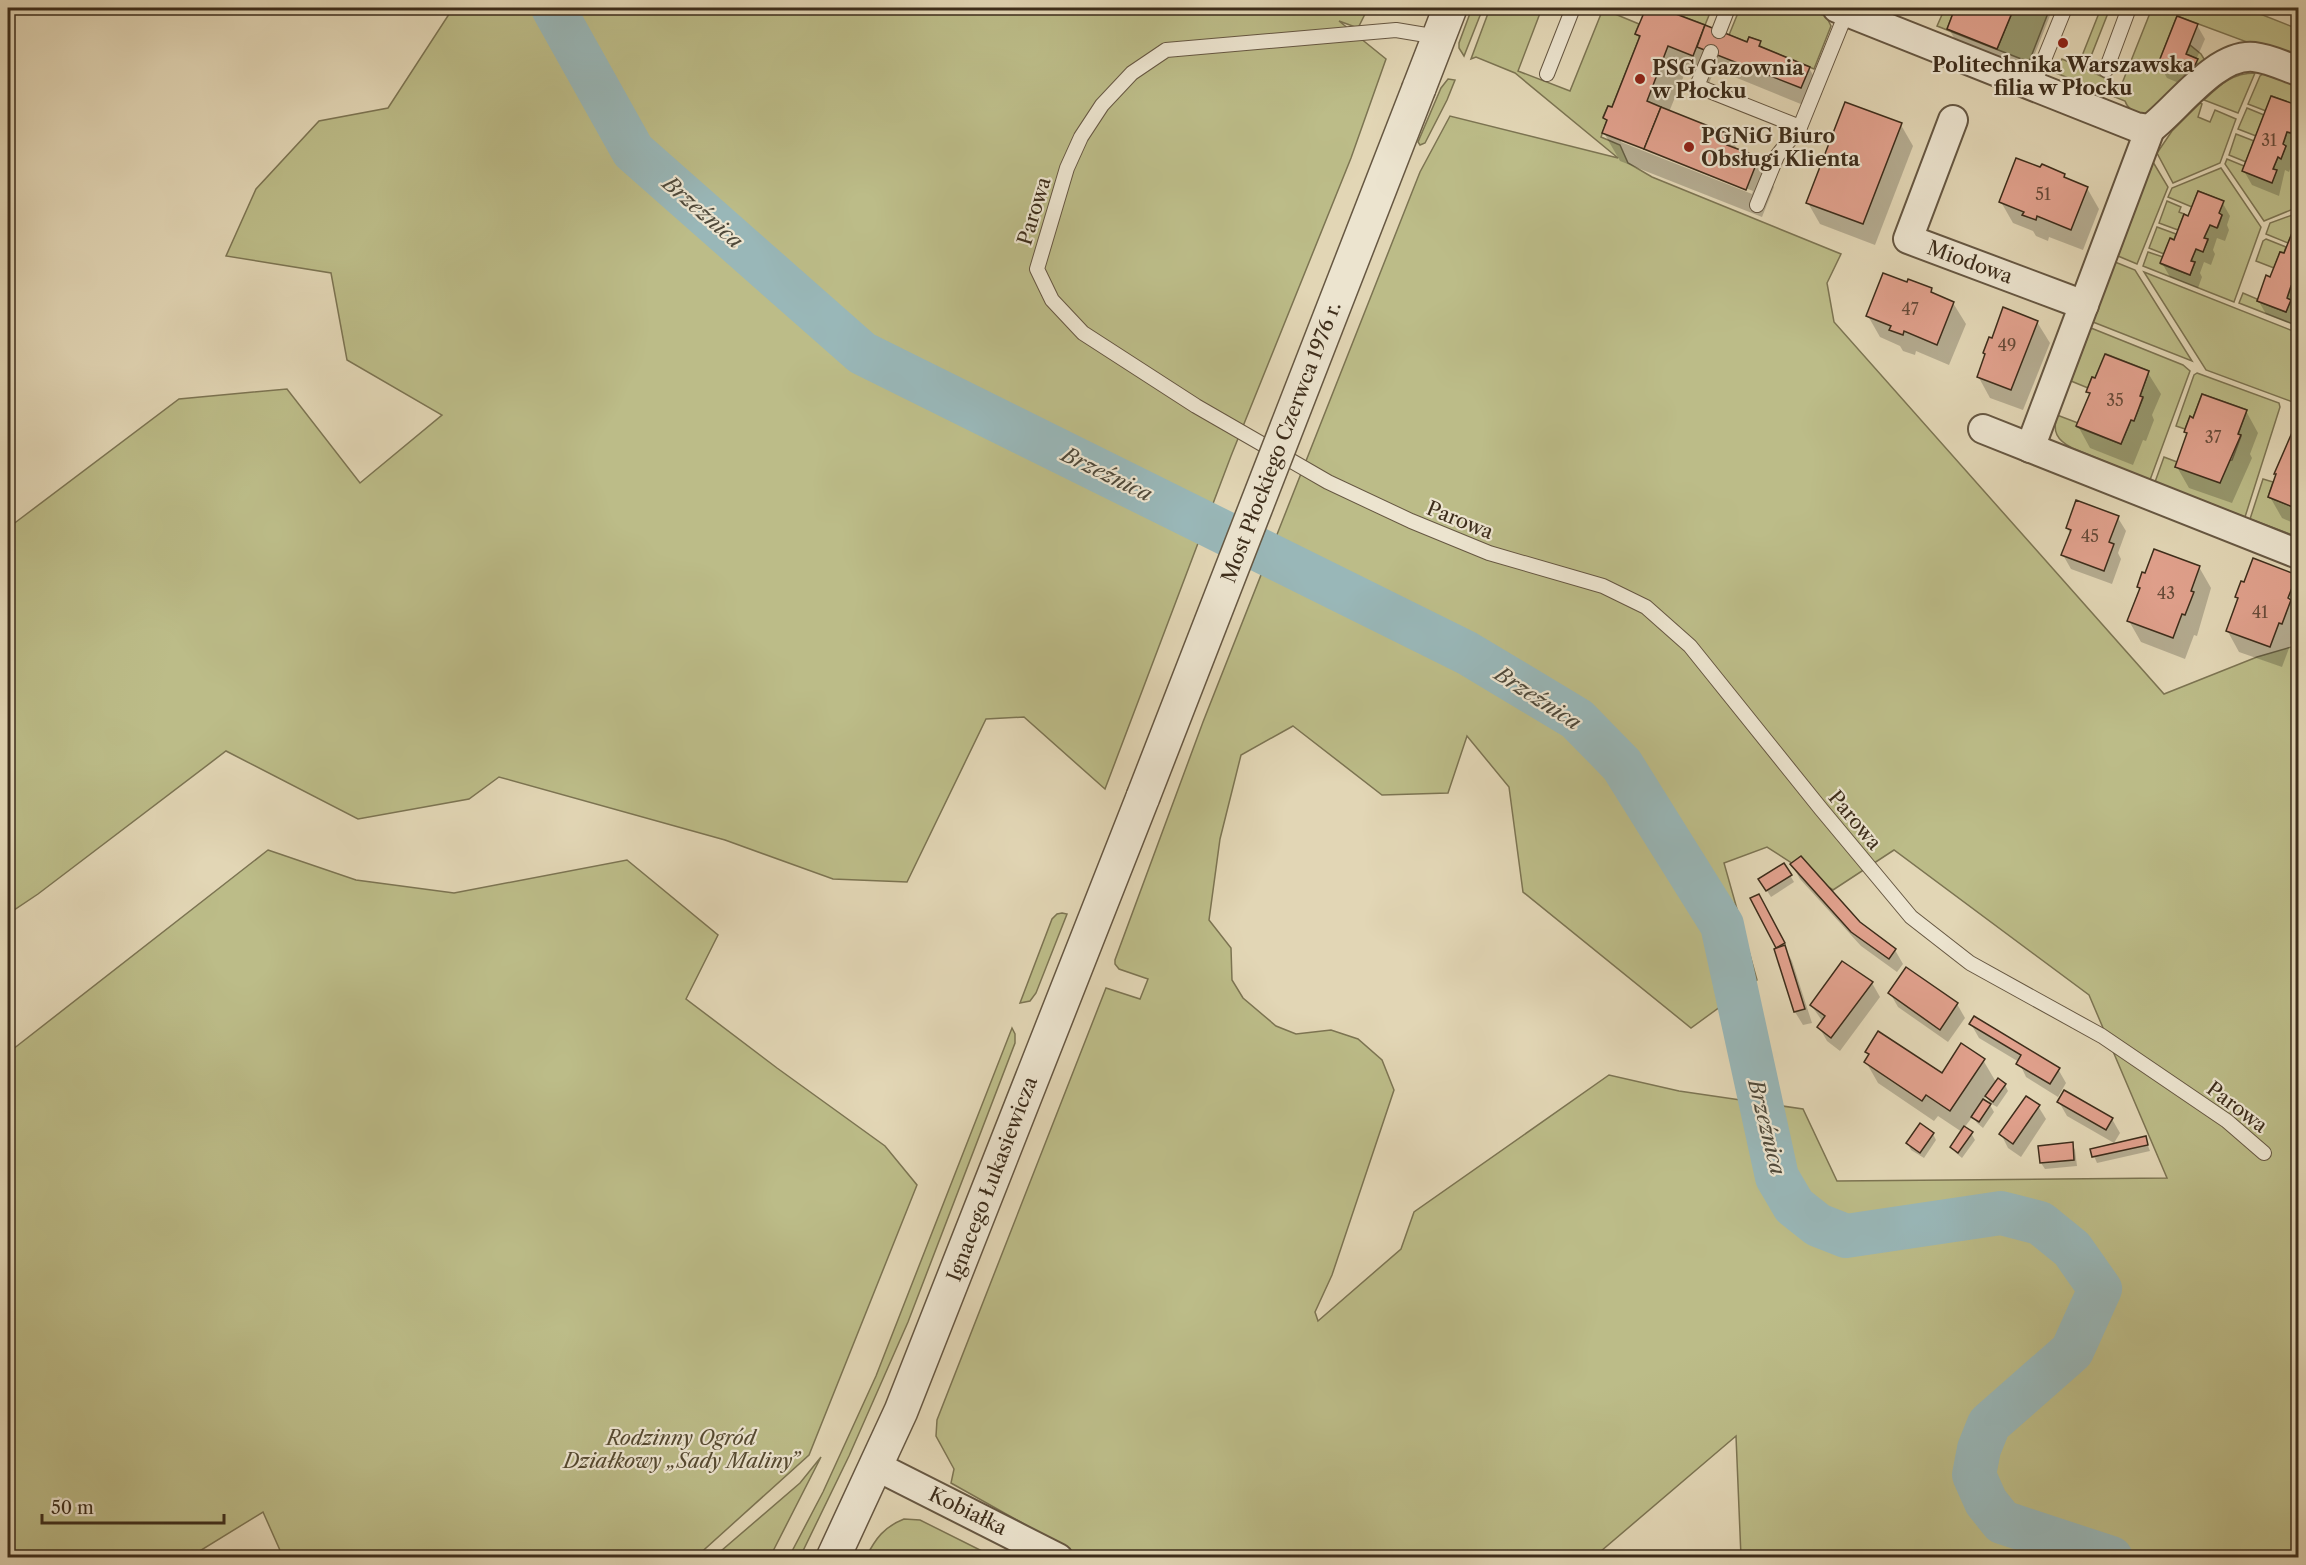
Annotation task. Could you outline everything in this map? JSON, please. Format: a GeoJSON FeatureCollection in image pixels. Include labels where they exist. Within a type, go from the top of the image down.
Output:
{"type":"FeatureCollection","features":[{"type":"Feature","properties":{"kind":"street"},"geometry":{"type":"LineString","coordinates":[[1842,9],[2034,84],[2136,127],[2150,129]]}},
{"type":"Feature","properties":{"kind":"street","name":"Most Płockiego Czerwca 1976 r."},"geometry":{"type":"LineString","coordinates":[[1143,797],[1444,22]]}},
{"type":"Feature","properties":{"kind":"street"},"geometry":{"type":"LineString","coordinates":[[2030,448],[2150,129],[2166,117],[2202,81],[2235,58],[2253,57],[2298,71]]}},
{"type":"Feature","properties":{"kind":"street","name":"Miodowa"},"geometry":{"type":"LineString","coordinates":[[1953,120],[1908,239],[2084,305]]}},
{"type":"Feature","properties":{"kind":"street"},"geometry":{"type":"LineString","coordinates":[[1983,429],[2298,554]]}},
{"type":"Feature","properties":{"kind":"street","name":"Ignacego Łukasiewicza"},"geometry":{"type":"LineString","coordinates":[[833,1557],[876,1466],[923,1356],[1143,797]]}},
{"type":"Feature","properties":{"kind":"street","name":"Kobiałka"},"geometry":{"type":"LineString","coordinates":[[876,1466],[1058,1557]]}},
{"type":"Feature","properties":{"kind":"lane"},"geometry":{"type":"LineString","coordinates":[[1547,74],[1573,8]]}},
{"type":"Feature","properties":{"kind":"lane"},"geometry":{"type":"LineString","coordinates":[[1719,31],[1728,8]]}},
{"type":"Feature","properties":{"kind":"lane"},"geometry":{"type":"LineString","coordinates":[[2034,84],[2065,8]]}},
{"type":"Feature","properties":{"kind":"lane"},"geometry":{"type":"LineString","coordinates":[[2106,70],[2129,8]]}},
{"type":"Feature","properties":{"kind":"lane"},"geometry":{"type":"LineString","coordinates":[[1758,205],[1777,156],[1800,128],[1842,9]]}},
{"type":"Feature","properties":{"kind":"lane","name":"Parowa"},"geometry":{"type":"LineString","coordinates":[[1444,22],[1396,30],[1166,50],[1132,72],[1102,105],[1081,137],[1067,168],[1037,269],[1052,300],[1083,333],[1196,406],[1328,482],[1489,553],[1603,586],[1646,607],[1690,646],[1911,917],[1970,963],[2111,1043],[2227,1121],[2264,1153]]}},
{"type":"Feature","properties":{"kind":"lane"},"geometry":{"type":"LineString","coordinates":[[1711,52],[1697,86],[1800,128]]}},
{"type":"Feature","properties":{"kind":"green space"},"geometry":{"type":"Polygon","coordinates":[[[453,8],[1368,8],[1358,28],[1339,21],[1386,59],[1351,158],[1231,456],[1105,789],[1024,717],[986,719],[907,882],[833,879],[725,840],[499,777],[469,799],[358,819],[226,751],[38,894],[8,914],[8,528],[179,399],[287,389],[360,483],[442,415],[347,360],[331,273],[226,256],[256,189],[319,121],[388,108],[453,8]]]}},
{"type":"Feature","properties":{"kind":"green space"},"geometry":{"type":"Polygon","coordinates":[[[1472,8],[1483,8],[1464,56],[1459,43],[1472,8]]]}},
{"type":"Feature","properties":{"kind":"green space"},"geometry":{"type":"Polygon","coordinates":[[[1490,8],[1542,8],[1518,71],[1570,91],[1603,9],[1639,24],[1635,34],[1640,36],[1612,107],[1608,106],[1603,117],[1607,120],[1601,137],[1620,145],[1628,163],[1652,177],[1841,254],[1827,283],[1834,322],[2164,694],[2257,657],[2298,645],[2298,1557],[1741,1557],[1736,1436],[1594,1557],[1083,1557],[951,1483],[954,1469],[936,1436],[937,1420],[1106,988],[1140,999],[1148,979],[1119,969],[1115,960],[1203,722],[1420,172],[1450,116],[1618,158],[1515,73],[1476,57],[1471,59],[1490,8]],[[1293,726],[1241,755],[1220,839],[1209,920],[1231,948],[1232,980],[1243,998],[1276,1026],[1296,1034],[1331,1030],[1358,1039],[1382,1060],[1394,1090],[1332,1275],[1315,1312],[1318,1321],[1401,1249],[1414,1212],[1609,1075],[1679,1091],[1803,1109],[1837,1181],[2167,1178],[2089,995],[1894,850],[1833,890],[1767,847],[1724,863],[1757,980],[1691,1028],[1523,892],[1509,787],[1467,736],[1448,793],[1382,795],[1293,726]]]}},
{"type":"Feature","properties":{"kind":"green space"},"geometry":{"type":"Polygon","coordinates":[[[1660,8],[1712,8],[1705,25],[1660,8]]]}},
{"type":"Feature","properties":{"kind":"green space"},"geometry":{"type":"Polygon","coordinates":[[[1740,8],[1804,8],[1826,16],[1831,26],[1814,69],[1759,46],[1760,41],[1749,37],[1747,42],[1729,35],[1740,8]]]}},
{"type":"Feature","properties":{"kind":"green space"},"geometry":{"type":"Polygon","coordinates":[[[1945,8],[1955,8],[1947,29],[1997,49],[2014,8],[2050,8],[2029,62],[1937,26],[1945,8]]]}},
{"type":"Feature","properties":{"kind":"green space"},"geometry":{"type":"Polygon","coordinates":[[[2101,8],[2110,8],[2086,69],[2121,86],[2152,8],[2245,8],[2298,29],[2298,61],[2177,16],[2158,64],[2178,72],[2182,63],[2194,67],[2197,59],[2186,54],[2190,45],[2201,54],[2206,62],[2144,116],[2130,109],[2125,101],[2056,73],[2062,59],[2078,66],[2101,8]]]}},
{"type":"Feature","properties":{"kind":"green space"},"geometry":{"type":"Polygon","coordinates":[[[2255,73],[2238,113],[2204,100],[2233,78],[2255,73]]]}},
{"type":"Feature","properties":{"kind":"green space"},"geometry":{"type":"Polygon","coordinates":[[[2263,74],[2298,86],[2298,207],[2264,221],[2225,164],[2227,159],[2244,166],[2243,171],[2272,182],[2276,170],[2273,169],[2286,146],[2283,144],[2287,132],[2291,133],[2296,120],[2292,118],[2297,106],[2272,96],[2266,111],[2248,104],[2263,74]]]}},
{"type":"Feature","properties":{"kind":"green space"},"geometry":{"type":"Polygon","coordinates":[[[1448,79],[1455,80],[1447,100],[1425,143],[1420,145],[1418,142],[1441,88],[1448,79]]]}},
{"type":"Feature","properties":{"kind":"green space"},"geometry":{"type":"Polygon","coordinates":[[[2200,103],[2202,104],[2198,117],[2210,122],[2215,110],[2236,119],[2220,163],[2173,183],[2157,153],[2172,131],[2200,103]]]}},
{"type":"Feature","properties":{"kind":"green space"},"geometry":{"type":"Polygon","coordinates":[[[2247,108],[2264,115],[2256,136],[2238,129],[2247,108]]]}},
{"type":"Feature","properties":{"kind":"green space"},"geometry":{"type":"Polygon","coordinates":[[[2236,134],[2254,141],[2246,162],[2229,155],[2236,134]]]}},
{"type":"Feature","properties":{"kind":"green space"},"geometry":{"type":"Polygon","coordinates":[[[2153,162],[2168,187],[2137,264],[2118,256],[2153,162]]]}},
{"type":"Feature","properties":{"kind":"green space"},"geometry":{"type":"Polygon","coordinates":[[[2221,168],[2261,227],[2234,302],[2143,266],[2148,252],[2163,257],[2161,264],[2190,275],[2195,262],[2191,261],[2196,249],[2203,251],[2208,240],[2204,238],[2210,225],[2218,227],[2223,201],[2198,191],[2192,207],[2168,197],[2172,188],[2221,168]]]}},
{"type":"Feature","properties":{"kind":"green space"},"geometry":{"type":"Polygon","coordinates":[[[2167,201],[2181,207],[2179,212],[2184,214],[2178,230],[2159,223],[2167,201]]]}},
{"type":"Feature","properties":{"kind":"green space"},"geometry":{"type":"Polygon","coordinates":[[[2298,213],[2298,230],[2294,228],[2288,243],[2266,234],[2270,223],[2298,213]]]}},
{"type":"Feature","properties":{"kind":"green space"},"geometry":{"type":"Polygon","coordinates":[[[2157,227],[2176,234],[2174,240],[2171,238],[2164,254],[2149,248],[2157,227]]]}},
{"type":"Feature","properties":{"kind":"green space"},"geometry":{"type":"Polygon","coordinates":[[[2266,239],[2286,247],[2284,253],[2280,252],[2274,268],[2256,261],[2263,241],[2266,239]]]}},
{"type":"Feature","properties":{"kind":"green space"},"geometry":{"type":"Polygon","coordinates":[[[2115,262],[2135,270],[2192,361],[2093,322],[2115,262]]]}},
{"type":"Feature","properties":{"kind":"green space"},"geometry":{"type":"Polygon","coordinates":[[[2144,272],[2298,333],[2298,404],[2206,370],[2144,272]]]}},
{"type":"Feature","properties":{"kind":"green space"},"geometry":{"type":"Polygon","coordinates":[[[2291,286],[2298,289],[2298,326],[2239,303],[2243,293],[2286,312],[2291,286]]]}},
{"type":"Feature","properties":{"kind":"green space"},"geometry":{"type":"Polygon","coordinates":[[[2091,328],[2183,365],[2190,371],[2150,480],[2072,448],[2057,435],[2055,426],[2057,415],[2078,423],[2077,427],[2121,444],[2143,398],[2140,396],[2149,371],[2106,354],[2088,388],[2071,381],[2091,328]]]}},
{"type":"Feature","properties":{"kind":"green space"},"geometry":{"type":"Polygon","coordinates":[[[2197,373],[2279,403],[2280,407],[2245,517],[2155,482],[2164,457],[2177,462],[2175,467],[2232,460],[2247,410],[2202,394],[2193,418],[2190,417],[2185,429],[2176,426],[2194,375],[2197,373]]]}},
{"type":"Feature","properties":{"kind":"green space"},"geometry":{"type":"Polygon","coordinates":[[[2263,479],[2273,482],[2268,497],[2298,509],[2298,537],[2250,519],[2263,479]]]}},
{"type":"Feature","properties":{"kind":"green space","name":"Rodzinny Ogród Działkowy „Sady Maliny”"},"geometry":{"type":"Polygon","coordinates":[[[268,850],[356,880],[454,893],[627,860],[718,935],[686,999],[885,1146],[917,1185],[809,1455],[696,1557],[283,1557],[263,1512],[190,1557],[8,1557],[8,1053],[268,850]]]}},
{"type":"Feature","properties":{"kind":"green space"},"geometry":{"type":"Polygon","coordinates":[[[1062,913],[1067,914],[1036,993],[1030,1001],[1020,1003],[1052,919],[1062,913]]]}},
{"type":"Feature","properties":{"kind":"green space"},"geometry":{"type":"Polygon","coordinates":[[[1012,1028],[1015,1043],[908,1322],[849,1456],[800,1557],[789,1557],[823,1492],[876,1376],[1012,1028]]]}},
{"type":"Feature","properties":{"kind":"green space"},"geometry":{"type":"Polygon","coordinates":[[[821,1457],[770,1557],[714,1557],[800,1483],[821,1457]]]}},
{"type":"Feature","properties":{"kind":"green space"},"geometry":{"type":"Polygon","coordinates":[[[904,1519],[920,1520],[994,1557],[866,1557],[881,1534],[904,1519]]]}},
{"type":"Feature","properties":{"kind":"building","name":"PSG Gazownia w Płocku"},"geometry":{"type":"Polygon","coordinates":[[[1646,8],[1660,8],[1705,25],[1693,56],[1668,46],[1647,101],[1661,107],[1644,149],[1602,133],[1607,120],[1603,118],[1608,106],[1612,107],[1640,36],[1635,34],[1646,8]]]}},
{"type":"Feature","properties":{"kind":"building"},"geometry":{"type":"Polygon","coordinates":[[[1955,8],[2014,8],[1997,49],[1947,29],[1955,8]]]}},
{"type":"Feature","properties":{"kind":"building"},"geometry":{"type":"Polygon","coordinates":[[[2177,16],[2198,24],[2186,54],[2198,59],[2194,67],[2182,63],[2179,73],[2158,64],[2177,16]]]}},
{"type":"Feature","properties":{"kind":"building"},"geometry":{"type":"Polygon","coordinates":[[[1705,25],[1747,42],[1749,37],[1761,41],[1759,46],[1810,67],[1801,88],[1697,47],[1705,25]]]}},
{"type":"Feature","properties":{"kind":"building"},"geometry":{"type":"Polygon","coordinates":[[[2271,96],[2297,105],[2292,118],[2296,120],[2291,133],[2287,132],[2283,144],[2286,146],[2281,159],[2278,157],[2273,169],[2277,170],[2272,183],[2242,171],[2271,96]]]}},
{"type":"Feature","properties":{"kind":"building"},"geometry":{"type":"Polygon","coordinates":[[[1845,102],[1902,123],[1863,224],[1806,203],[1845,102]]]}},
{"type":"Feature","properties":{"kind":"building","name":"PGNiG Biuro Obsługi Klienta"},"geometry":{"type":"Polygon","coordinates":[[[1661,107],[1731,135],[1727,145],[1759,157],[1746,190],[1644,149],[1661,107]]]}},
{"type":"Feature","properties":{"kind":"building"},"geometry":{"type":"Polygon","coordinates":[[[2016,158],[2040,167],[2042,164],[2088,187],[2071,230],[2037,216],[2036,220],[2022,215],[2024,212],[1999,202],[2016,158]]]}},
{"type":"Feature","properties":{"kind":"building"},"geometry":{"type":"Polygon","coordinates":[[[2198,191],[2224,201],[2219,213],[2222,215],[2217,228],[2210,225],[2204,238],[2208,239],[2203,252],[2196,249],[2191,261],[2195,262],[2190,275],[2160,263],[2170,238],[2174,240],[2184,214],[2188,216],[2198,191]]]}},
{"type":"Feature","properties":{"kind":"building"},"geometry":{"type":"Polygon","coordinates":[[[2294,228],[2298,230],[2298,289],[2291,286],[2287,298],[2291,300],[2286,312],[2257,301],[2266,275],[2270,277],[2280,252],[2284,253],[2294,228]]]}},
{"type":"Feature","properties":{"kind":"building"},"geometry":{"type":"Polygon","coordinates":[[[1883,273],[1932,288],[1931,292],[1954,302],[1937,345],[1904,331],[1903,335],[1889,330],[1891,326],[1866,316],[1883,273]]]}},
{"type":"Feature","properties":{"kind":"building"},"geometry":{"type":"Polygon","coordinates":[[[2003,307],[2038,321],[2011,390],[1977,377],[1985,354],[1983,353],[1989,337],[1992,338],[2003,307]]]}},
{"type":"Feature","properties":{"kind":"building"},"geometry":{"type":"Polygon","coordinates":[[[2105,354],[2149,371],[2134,421],[2131,420],[2121,444],[2076,426],[2090,393],[2086,392],[2092,377],[2095,378],[2105,354]]]}},
{"type":"Feature","properties":{"kind":"building"},"geometry":{"type":"Polygon","coordinates":[[[2202,394],[2247,410],[2238,434],[2241,435],[2220,483],[2175,467],[2187,433],[2184,432],[2190,416],[2193,418],[2202,394]]]}},
{"type":"Feature","properties":{"kind":"building"},"geometry":{"type":"Polygon","coordinates":[[[2294,428],[2298,430],[2298,509],[2268,497],[2276,474],[2274,474],[2294,428]]]}},
{"type":"Feature","properties":{"kind":"building"},"geometry":{"type":"Polygon","coordinates":[[[2076,500],[2119,516],[2109,542],[2114,544],[2104,571],[2061,555],[2071,530],[2066,528],[2076,500]]]}},
{"type":"Feature","properties":{"kind":"building"},"geometry":{"type":"Polygon","coordinates":[[[2154,549],[2200,566],[2191,591],[2194,592],[2173,638],[2127,621],[2140,588],[2137,587],[2142,572],[2145,573],[2154,549]]]}},
{"type":"Feature","properties":{"kind":"building"},"geometry":{"type":"Polygon","coordinates":[[[2253,558],[2297,575],[2288,598],[2291,600],[2282,624],[2279,623],[2270,647],[2226,631],[2238,598],[2235,597],[2241,581],[2244,582],[2253,558]]]}},
{"type":"Feature","properties":{"kind":"building"},"geometry":{"type":"Polygon","coordinates":[[[1801,856],[1860,922],[1896,949],[1889,959],[1851,932],[1790,864],[1801,856]]]}},
{"type":"Feature","properties":{"kind":"building"},"geometry":{"type":"Polygon","coordinates":[[[1784,863],[1792,875],[1766,891],[1758,879],[1784,863]]]}},
{"type":"Feature","properties":{"kind":"building"},"geometry":{"type":"Polygon","coordinates":[[[1759,894],[1785,943],[1776,948],[1750,898],[1759,894]]]}},
{"type":"Feature","properties":{"kind":"building"},"geometry":{"type":"Polygon","coordinates":[[[1785,945],[1805,1009],[1794,1012],[1774,949],[1785,945]]]}},
{"type":"Feature","properties":{"kind":"building"},"geometry":{"type":"Polygon","coordinates":[[[1842,961],[1873,982],[1831,1038],[1817,1027],[1825,1016],[1810,1005],[1842,961]]]}},
{"type":"Feature","properties":{"kind":"building"},"geometry":{"type":"Polygon","coordinates":[[[1906,967],[1958,1003],[1940,1030],[1888,993],[1906,967]]]}},
{"type":"Feature","properties":{"kind":"building"},"geometry":{"type":"Polygon","coordinates":[[[1974,1016],[2060,1068],[2050,1084],[2016,1064],[2021,1055],[1969,1024],[1974,1016]]]}},
{"type":"Feature","properties":{"kind":"building"},"geometry":{"type":"Polygon","coordinates":[[[1878,1031],[1942,1073],[1961,1043],[1985,1059],[1950,1111],[1926,1095],[1922,1101],[1864,1062],[1869,1054],[1865,1052],[1878,1031]]]}},
{"type":"Feature","properties":{"kind":"building"},"geometry":{"type":"Polygon","coordinates":[[[1998,1078],[2006,1084],[1993,1102],[1985,1096],[1998,1078]]]}},
{"type":"Feature","properties":{"kind":"building"},"geometry":{"type":"Polygon","coordinates":[[[2064,1090],[2113,1118],[2106,1130],[2057,1102],[2064,1090]]]}},
{"type":"Feature","properties":{"kind":"building"},"geometry":{"type":"Polygon","coordinates":[[[2026,1096],[2040,1105],[2013,1144],[1999,1134],[2026,1096]]]}},
{"type":"Feature","properties":{"kind":"building"},"geometry":{"type":"Polygon","coordinates":[[[1983,1099],[1991,1104],[1979,1122],[1971,1117],[1983,1099]]]}},
{"type":"Feature","properties":{"kind":"building"},"geometry":{"type":"Polygon","coordinates":[[[1920,1123],[1934,1133],[1920,1153],[1906,1143],[1920,1123]]]}},
{"type":"Feature","properties":{"kind":"building"},"geometry":{"type":"Polygon","coordinates":[[[1964,1126],[1973,1132],[1958,1153],[1950,1147],[1964,1126]]]}},
{"type":"Feature","properties":{"kind":"building"},"geometry":{"type":"Polygon","coordinates":[[[2146,1136],[2148,1145],[2092,1157],[2090,1149],[2146,1136]]]}},
{"type":"Feature","properties":{"kind":"building"},"geometry":{"type":"Polygon","coordinates":[[[2073,1142],[2074,1160],[2040,1163],[2038,1146],[2073,1142]]]}},
{"type":"Feature","properties":{"kind":"waterway","name":"Brzeźnica"},"geometry":{"type":"LineString","coordinates":[[553,8],[633,151],[862,353],[1467,653],[1577,719],[1622,765],[1722,925],[1777,1177],[1794,1206],[1818,1225],[1846,1236],[2001,1213],[2040,1223],[2072,1249],[2100,1289],[2072,1351],[1989,1424],[1979,1449],[1974,1475],[1986,1502],[2002,1522],[2111,1558]]}},
{"type":"Feature","properties":{"kind":"place","name":"Politechnika Warszawska filia w Płocku"},"geometry":{"type":"Point","coordinates":[2063,43]}},
{"type":"Feature","properties":{"kind":"place","name":"PSG Gazownia w Płocku"},"geometry":{"type":"Point","coordinates":[1640,79]}},
{"type":"Feature","properties":{"kind":"place","name":"PGNiG Biuro Obsługi Klienta"},"geometry":{"type":"Point","coordinates":[1689,147]}}]}
